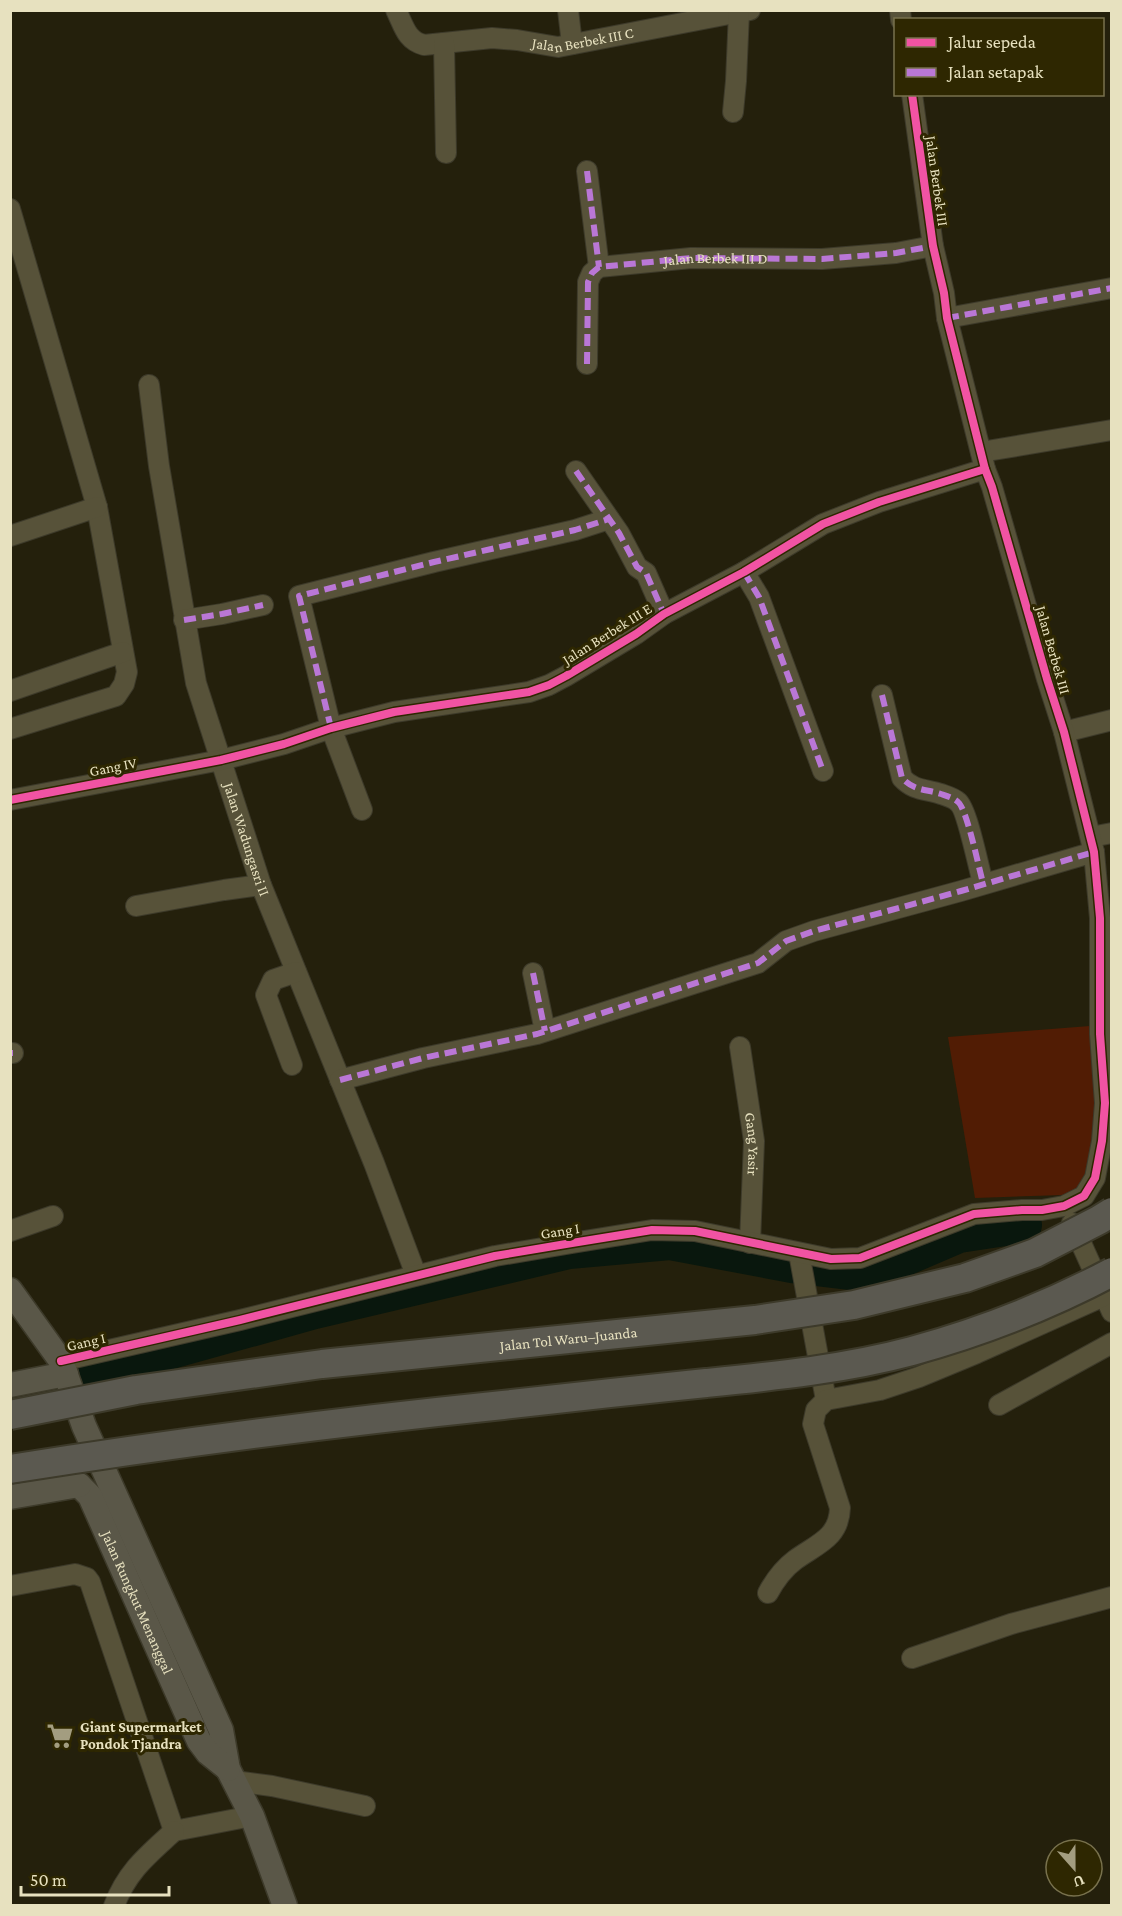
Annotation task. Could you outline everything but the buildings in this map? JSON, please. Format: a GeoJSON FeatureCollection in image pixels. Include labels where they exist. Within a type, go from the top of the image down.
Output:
{"type":"FeatureCollection","features":[{"type":"Feature","properties":{"kind":"highway","name":"Jalan Tol Waru–Juanda"},"geometry":{"type":"LineString","coordinates":[[10,1415],[136,1390],[322,1364],[755,1320],[854,1305],[964,1278],[1035,1253],[1112,1212]]}},
{"type":"Feature","properties":{"kind":"highway"},"geometry":{"type":"LineString","coordinates":[[10,1469],[133,1449],[336,1422],[749,1378],[861,1362],[957,1338],[1023,1314],[1109,1297]]}},
{"type":"Feature","properties":{"kind":"main road","name":"Jalan Rungkut Menanggal"},"geometry":{"type":"LineString","coordinates":[[10,1290],[64,1368],[84,1426],[221,1730],[231,1775],[252,1816],[285,1905]]}},
{"type":"Feature","properties":{"kind":"main road"},"geometry":{"type":"LineString","coordinates":[[10,1385],[64,1368]]}},
{"type":"Feature","properties":{"kind":"main road","name":"Jalan Rungkut Menanggal"},"geometry":{"type":"LineString","coordinates":[[84,1426],[78,1453],[82,1474],[79,1485],[90,1496],[199,1741],[231,1775]]}},
{"type":"Feature","properties":{"kind":"main road"},"geometry":{"type":"LineString","coordinates":[[10,1497],[79,1485]]}},
{"type":"Feature","properties":{"kind":"street","name":"Jalan Berbek III C"},"geometry":{"type":"LineString","coordinates":[[396,10],[408,36],[415,43],[424,45],[492,38],[551,47],[745,11]]}},
{"type":"Feature","properties":{"kind":"street"},"geometry":{"type":"LineString","coordinates":[[568,10],[572,44]]}},
{"type":"Feature","properties":{"kind":"street"},"geometry":{"type":"LineString","coordinates":[[733,112],[745,11]]}},
{"type":"Feature","properties":{"kind":"street"},"geometry":{"type":"LineString","coordinates":[[444,43],[446,153]]}},
{"type":"Feature","properties":{"kind":"street","name":"Jalan Berbek III"},"geometry":{"type":"LineString","coordinates":[[912,96],[933,246],[944,293],[947,318],[983,460],[1064,732],[1092,844],[1100,918],[1100,1034],[1105,1103],[1102,1141],[1095,1178],[1084,1196],[1064,1206]]}},
{"type":"Feature","properties":{"kind":"street"},"geometry":{"type":"LineString","coordinates":[[587,171],[599,267],[592,273],[588,282],[587,364]]}},
{"type":"Feature","properties":{"kind":"street"},"geometry":{"type":"LineString","coordinates":[[10,209],[97,507],[127,672],[124,684],[116,696],[10,729]]}},
{"type":"Feature","properties":{"kind":"street","name":"Jalan Berbek III D"},"geometry":{"type":"LineString","coordinates":[[599,267],[691,258],[822,259],[896,253],[933,246]]}},
{"type":"Feature","properties":{"kind":"street"},"geometry":{"type":"LineString","coordinates":[[947,318],[1112,288]]}},
{"type":"Feature","properties":{"kind":"street","name":"Jalan Wadungasri II"},"geometry":{"type":"LineString","coordinates":[[149,386],[159,466],[196,683],[261,885],[374,1163],[416,1275]]}},
{"type":"Feature","properties":{"kind":"street","name":"Jalan Berbek III E"},"geometry":{"type":"LineString","coordinates":[[221,760],[394,712],[529,693],[566,676],[636,634],[664,614],[744,572],[823,524],[983,460],[1112,430]]}},
{"type":"Feature","properties":{"kind":"street"},"geometry":{"type":"LineString","coordinates":[[576,471],[619,533],[638,567],[646,573],[664,614]]}},
{"type":"Feature","properties":{"kind":"street"},"geometry":{"type":"LineString","coordinates":[[10,536],[97,507]]}},
{"type":"Feature","properties":{"kind":"street"},"geometry":{"type":"LineString","coordinates":[[363,810],[331,728],[299,596],[575,530],[609,519]]}},
{"type":"Feature","properties":{"kind":"street"},"geometry":{"type":"LineString","coordinates":[[744,572],[759,597],[823,771]]}},
{"type":"Feature","properties":{"kind":"street"},"geometry":{"type":"LineString","coordinates":[[184,620],[263,605]]}},
{"type":"Feature","properties":{"kind":"street"},"geometry":{"type":"LineString","coordinates":[[10,691],[123,652]]}},
{"type":"Feature","properties":{"kind":"street"},"geometry":{"type":"LineString","coordinates":[[882,694],[902,778],[914,788],[952,798],[963,807],[983,884]]}},
{"type":"Feature","properties":{"kind":"street"},"geometry":{"type":"LineString","coordinates":[[1064,732],[1112,720]]}},
{"type":"Feature","properties":{"kind":"street","name":"Gang IV"},"geometry":{"type":"LineString","coordinates":[[10,800],[221,760]]}},
{"type":"Feature","properties":{"kind":"street"},"geometry":{"type":"LineString","coordinates":[[340,1080],[423,1058],[545,1031],[758,963],[786,942],[814,931],[983,884],[1092,844],[1112,833]]}},
{"type":"Feature","properties":{"kind":"street"},"geometry":{"type":"LineString","coordinates":[[136,906],[261,885]]}},
{"type":"Feature","properties":{"kind":"street"},"geometry":{"type":"LineString","coordinates":[[292,1065],[266,994],[273,980],[296,972]]}},
{"type":"Feature","properties":{"kind":"street"},"geometry":{"type":"LineString","coordinates":[[533,973],[545,1031]]}},
{"type":"Feature","properties":{"kind":"street","name":"Gang Yasir"},"geometry":{"type":"LineString","coordinates":[[740,1047],[754,1141],[750,1243]]}},
{"type":"Feature","properties":{"kind":"street"},"geometry":{"type":"LineString","coordinates":[[768,1593],[776,1578],[794,1560],[833,1533],[839,1520],[840,1508],[813,1424],[816,1410],[825,1400],[880,1390],[920,1377],[1109,1297],[1064,1206]]}},
{"type":"Feature","properties":{"kind":"street","name":"Gang I"},"geometry":{"type":"LineString","coordinates":[[64,1368],[240,1320],[495,1256],[652,1230],[695,1231],[750,1243],[800,1258],[860,1258],[974,1214],[1042,1210],[1064,1206]]}},
{"type":"Feature","properties":{"kind":"street"},"geometry":{"type":"LineString","coordinates":[[10,1231],[53,1216]]}},
{"type":"Feature","properties":{"kind":"street"},"geometry":{"type":"LineString","coordinates":[[800,1258],[825,1400]]}},
{"type":"Feature","properties":{"kind":"street"},"geometry":{"type":"LineString","coordinates":[[999,1406],[1112,1342]]}},
{"type":"Feature","properties":{"kind":"street"},"geometry":{"type":"LineString","coordinates":[[10,1586],[75,1574],[87,1578],[90,1582],[174,1831]]}},
{"type":"Feature","properties":{"kind":"street"},"geometry":{"type":"LineString","coordinates":[[912,1658],[1011,1624],[1112,1597]]}},
{"type":"Feature","properties":{"kind":"street"},"geometry":{"type":"LineString","coordinates":[[231,1775],[365,1806]]}},
{"type":"Feature","properties":{"kind":"street"},"geometry":{"type":"LineString","coordinates":[[114,1905],[126,1879],[174,1831],[252,1816]]}},
{"type":"Feature","properties":{"kind":"shaded area"},"geometry":{"type":"Polygon","coordinates":[[[1090,1026],[1098,1137],[1082,1186],[1063,1195],[975,1198],[948,1037],[1090,1026]]]}},
{"type":"Feature","properties":{"kind":"waterway"},"geometry":{"type":"LineString","coordinates":[[78,1377],[315,1311],[569,1251],[670,1242],[792,1265],[868,1274],[959,1235],[1024,1225]]}},
{"type":"Feature","properties":{"kind":"marked path"},"geometry":{"type":"LineString","coordinates":[[587,171],[599,267]]}},
{"type":"Feature","properties":{"kind":"marked path"},"geometry":{"type":"LineString","coordinates":[[587,364],[588,282],[592,273],[599,267],[691,258],[822,259],[896,253],[933,246]]}},
{"type":"Feature","properties":{"kind":"marked path"},"geometry":{"type":"LineString","coordinates":[[947,318],[1112,288]]}},
{"type":"Feature","properties":{"kind":"marked path"},"geometry":{"type":"LineString","coordinates":[[576,471],[619,533],[637,567],[646,573],[664,614]]}},
{"type":"Feature","properties":{"kind":"marked path"},"geometry":{"type":"LineString","coordinates":[[331,728],[299,596],[575,530],[609,519]]}},
{"type":"Feature","properties":{"kind":"marked path"},"geometry":{"type":"LineString","coordinates":[[744,572],[759,597],[823,771]]}},
{"type":"Feature","properties":{"kind":"marked path"},"geometry":{"type":"LineString","coordinates":[[184,620],[263,605]]}},
{"type":"Feature","properties":{"kind":"marked path"},"geometry":{"type":"LineString","coordinates":[[882,695],[902,778],[916,787],[958,802],[969,827],[983,883]]}},
{"type":"Feature","properties":{"kind":"marked path"},"geometry":{"type":"LineString","coordinates":[[340,1080],[423,1058],[537,1034],[758,963],[786,941],[814,931],[1094,852]]}},
{"type":"Feature","properties":{"kind":"marked path"},"geometry":{"type":"LineString","coordinates":[[533,973],[545,1031]]}},
{"type":"Feature","properties":{"kind":"cycle path"},"geometry":{"type":"LineString","coordinates":[[61,1361],[240,1320],[495,1256],[652,1230],[695,1231],[831,1259],[860,1258],[974,1214],[1042,1210],[1064,1206],[1084,1196],[1095,1178],[1102,1141],[1105,1103],[1100,1034],[1100,918],[1094,852],[1064,732],[985,469],[947,318],[944,293],[933,246],[912,96]]}},
{"type":"Feature","properties":{"kind":"cycle path"},"geometry":{"type":"LineString","coordinates":[[10,800],[221,760],[394,712],[529,692],[566,676],[636,634],[664,614],[744,572],[823,524],[879,502],[985,469]]}},
{"type":"Feature","properties":{"kind":"place","name":"Giant Supermarket Pondok Tjandra"},"geometry":{"type":"Point","coordinates":[60,1736]}}]}
